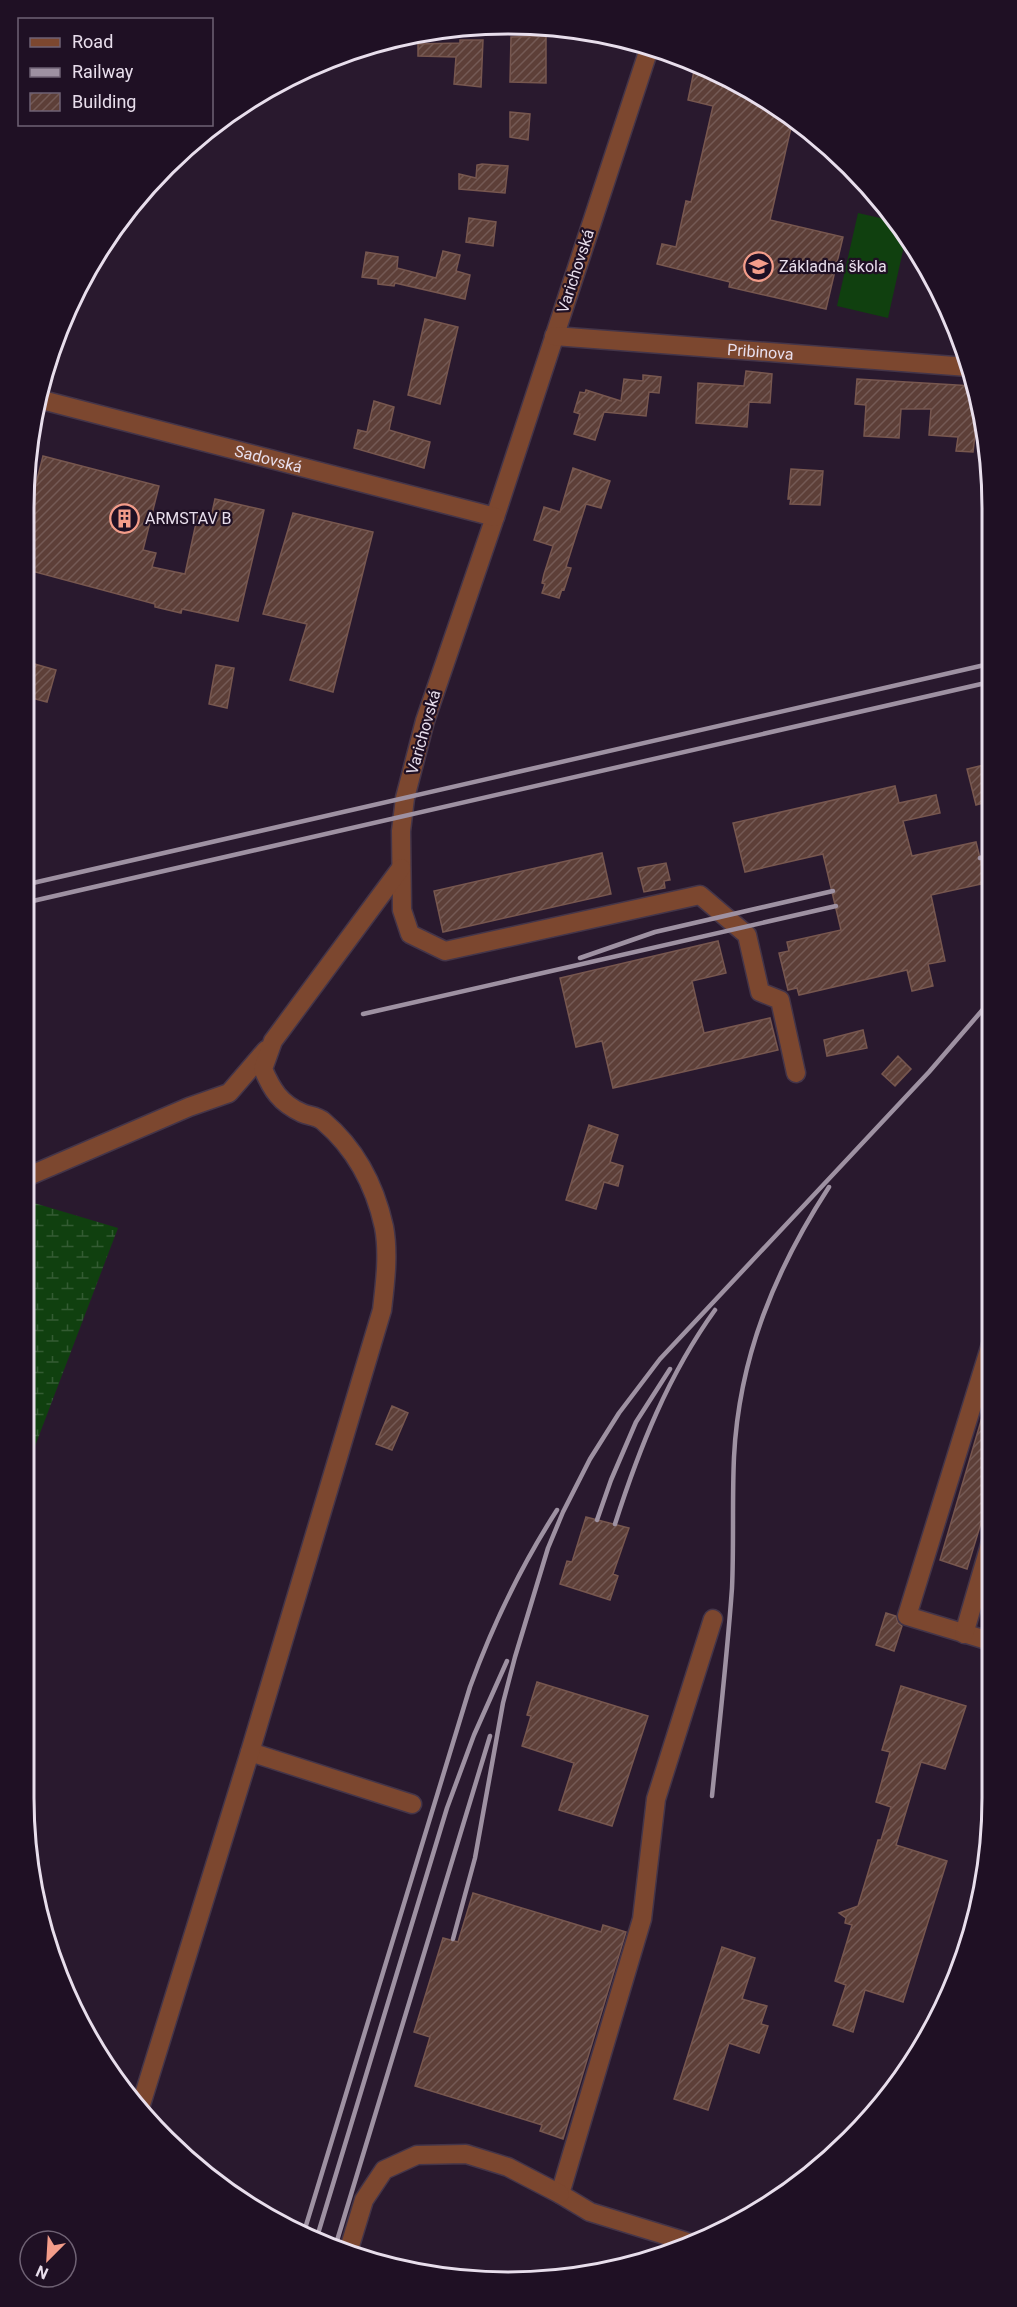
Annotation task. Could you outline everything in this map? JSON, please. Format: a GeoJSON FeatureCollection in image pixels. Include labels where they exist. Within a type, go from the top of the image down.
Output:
{"type":"FeatureCollection","features":[{"type":"Feature","properties":{"kind":"street","name":"Varichovská"},"geometry":{"type":"LineString","coordinates":[[647,56],[495,517],[425,721],[405,798],[401,831],[402,910],[410,934],[445,951],[700,895],[747,935],[760,992],[780,1000],[796,1073]]}},
{"type":"Feature","properties":{"kind":"street","name":"Pribinova"},"geometry":{"type":"LineString","coordinates":[[554,336],[960,366]]}},
{"type":"Feature","properties":{"kind":"street","name":"Sadovská"},"geometry":{"type":"LineString","coordinates":[[47,401],[495,517]]}},
{"type":"Feature","properties":{"kind":"street"},"geometry":{"type":"LineString","coordinates":[[34,1174],[189,1107],[230,1093],[273,1041],[401,868]]}},
{"type":"Feature","properties":{"kind":"street"},"geometry":{"type":"LineString","coordinates":[[143,2100],[250,1752],[382,1310],[386,1269],[384,1228],[365,1172],[345,1142],[320,1119],[301,1113],[284,1103],[274,1093],[263,1069],[273,1041]]}},
{"type":"Feature","properties":{"kind":"street"},"geometry":{"type":"LineString","coordinates":[[982,1373],[907,1616],[982,1639]]}},
{"type":"Feature","properties":{"kind":"street"},"geometry":{"type":"LineString","coordinates":[[964,1634],[982,1572]]}},
{"type":"Feature","properties":{"kind":"street"},"geometry":{"type":"LineString","coordinates":[[560,2194],[642,1919],[657,1799],[713,1619]]}},
{"type":"Feature","properties":{"kind":"street"},"geometry":{"type":"LineString","coordinates":[[250,1752],[412,1804]]}},
{"type":"Feature","properties":{"kind":"street"},"geometry":{"type":"LineString","coordinates":[[350,2245],[364,2200],[384,2170],[417,2155],[466,2154],[508,2167],[590,2212],[680,2240]]}},
{"type":"Feature","properties":{"kind":"green space"},"geometry":{"type":"Polygon","coordinates":[[[858,213],[884,219],[904,246],[888,318],[837,306],[858,213]]]}},
{"type":"Feature","properties":{"kind":"green space"},"geometry":{"type":"Polygon","coordinates":[[[34,1203],[118,1228],[34,1449],[34,1203]]]}},
{"type":"Feature","properties":{"kind":"building"},"geometry":{"type":"Polygon","coordinates":[[[511,37],[546,37],[546,83],[510,82],[511,37]]]}},
{"type":"Feature","properties":{"kind":"building"},"geometry":{"type":"Polygon","coordinates":[[[460,40],[483,40],[481,87],[454,84],[456,57],[418,56],[418,44],[460,43],[460,40]]]}},
{"type":"Feature","properties":{"kind":"building"},"geometry":{"type":"Polygon","coordinates":[[[694,73],[746,98],[791,128],[770,220],[843,237],[826,309],[729,287],[730,282],[657,264],[662,244],[676,247],[686,201],[691,202],[713,106],[688,100],[694,73]]]}},
{"type":"Feature","properties":{"kind":"building"},"geometry":{"type":"Polygon","coordinates":[[[510,112],[530,114],[528,140],[510,137],[510,112]]]}},
{"type":"Feature","properties":{"kind":"building"},"geometry":{"type":"Polygon","coordinates":[[[477,165],[508,166],[505,193],[459,189],[459,174],[476,178],[477,165]]]}},
{"type":"Feature","properties":{"kind":"building"},"geometry":{"type":"Polygon","coordinates":[[[469,218],[496,222],[493,246],[466,242],[469,218]]]}},
{"type":"Feature","properties":{"kind":"building"},"geometry":{"type":"Polygon","coordinates":[[[443,251],[460,255],[456,271],[470,275],[465,299],[395,283],[394,286],[378,284],[378,279],[362,277],[366,252],[398,257],[397,268],[436,278],[443,251]]]}},
{"type":"Feature","properties":{"kind":"building"},"geometry":{"type":"Polygon","coordinates":[[[425,319],[458,327],[440,404],[408,395],[425,319]]]}},
{"type":"Feature","properties":{"kind":"building"},"geometry":{"type":"Polygon","coordinates":[[[746,371],[772,374],[770,403],[749,402],[747,427],[696,423],[698,383],[744,386],[746,371]]]}},
{"type":"Feature","properties":{"kind":"building"},"geometry":{"type":"Polygon","coordinates":[[[643,375],[661,377],[659,393],[649,392],[646,416],[604,412],[595,440],[574,434],[580,414],[574,412],[580,392],[585,393],[586,390],[621,401],[624,379],[643,381],[643,375]]]}},
{"type":"Feature","properties":{"kind":"building"},"geometry":{"type":"Polygon","coordinates":[[[857,379],[966,386],[975,431],[973,452],[956,451],[958,437],[929,435],[931,409],[901,409],[899,438],[864,436],[866,405],[855,404],[857,379]]]}},
{"type":"Feature","properties":{"kind":"building"},"geometry":{"type":"Polygon","coordinates":[[[374,401],[394,407],[389,430],[430,442],[424,468],[354,448],[358,430],[367,432],[374,401]]]}},
{"type":"Feature","properties":{"kind":"building"},"geometry":{"type":"Polygon","coordinates":[[[43,456],[159,486],[143,550],[156,553],[152,567],[185,574],[198,514],[211,517],[215,499],[264,510],[238,621],[182,609],[181,613],[155,607],[155,604],[34,572],[35,486],[43,456]]]}},
{"type":"Feature","properties":{"kind":"building"},"geometry":{"type":"Polygon","coordinates":[[[573,468],[610,481],[601,508],[586,504],[566,567],[571,568],[559,598],[542,593],[545,584],[542,583],[544,574],[553,546],[534,540],[544,507],[560,512],[573,468]]]}},
{"type":"Feature","properties":{"kind":"building"},"geometry":{"type":"Polygon","coordinates":[[[791,469],[823,471],[820,505],[790,504],[791,499],[788,499],[791,469]]]}},
{"type":"Feature","properties":{"kind":"building"},"geometry":{"type":"Polygon","coordinates":[[[293,513],[373,532],[333,692],[290,680],[307,624],[263,614],[293,513]]]}},
{"type":"Feature","properties":{"kind":"building"},"geometry":{"type":"Polygon","coordinates":[[[34,664],[56,670],[47,702],[34,699],[34,664]]]}},
{"type":"Feature","properties":{"kind":"building"},"geometry":{"type":"Polygon","coordinates":[[[216,665],[234,668],[227,708],[209,704],[216,665]]]}},
{"type":"Feature","properties":{"kind":"building"},"geometry":{"type":"Polygon","coordinates":[[[982,765],[982,803],[976,805],[967,769],[982,765]]]}},
{"type":"Feature","properties":{"kind":"building"},"geometry":{"type":"Polygon","coordinates":[[[895,786],[899,803],[936,795],[940,813],[903,821],[912,856],[976,842],[982,867],[982,884],[931,895],[945,961],[928,964],[933,986],[912,991],[907,970],[799,995],[797,988],[788,990],[779,953],[789,951],[787,942],[841,930],[823,854],[745,872],[733,823],[895,786]]]}},
{"type":"Feature","properties":{"kind":"building"},"geometry":{"type":"Polygon","coordinates":[[[602,853],[611,894],[443,932],[434,891],[602,853]]]}},
{"type":"Feature","properties":{"kind":"building"},"geometry":{"type":"Polygon","coordinates":[[[666,863],[670,880],[664,881],[665,888],[644,892],[638,868],[666,863]]]}},
{"type":"Feature","properties":{"kind":"building"},"geometry":{"type":"Polygon","coordinates":[[[718,941],[726,973],[692,981],[704,1033],[770,1018],[778,1050],[613,1088],[602,1041],[576,1047],[560,978],[718,941]]]}},
{"type":"Feature","properties":{"kind":"building"},"geometry":{"type":"Polygon","coordinates":[[[863,1030],[867,1048],[827,1056],[824,1040],[863,1030]]]}},
{"type":"Feature","properties":{"kind":"building"},"geometry":{"type":"Polygon","coordinates":[[[898,1056],[911,1069],[895,1086],[882,1074],[898,1056]]]}},
{"type":"Feature","properties":{"kind":"building"},"geometry":{"type":"Polygon","coordinates":[[[589,1125],[618,1135],[610,1162],[623,1166],[618,1186],[604,1182],[596,1209],[566,1200],[589,1125]]]}},
{"type":"Feature","properties":{"kind":"building"},"geometry":{"type":"Polygon","coordinates":[[[392,1406],[408,1413],[392,1450],[376,1444],[392,1406]]]}},
{"type":"Feature","properties":{"kind":"building"},"geometry":{"type":"Polygon","coordinates":[[[982,1417],[982,1520],[967,1569],[940,1560],[982,1417]]]}},
{"type":"Feature","properties":{"kind":"building"},"geometry":{"type":"Polygon","coordinates":[[[586,1517],[629,1528],[613,1574],[618,1576],[610,1600],[560,1584],[567,1561],[572,1562],[586,1517]]]}},
{"type":"Feature","properties":{"kind":"building"},"geometry":{"type":"Polygon","coordinates":[[[886,1613],[896,1616],[898,1623],[902,1626],[894,1651],[876,1645],[886,1613]]]}},
{"type":"Feature","properties":{"kind":"building"},"geometry":{"type":"Polygon","coordinates":[[[537,1682],[648,1716],[612,1826],[559,1810],[574,1763],[522,1746],[531,1716],[527,1715],[537,1682]]]}},
{"type":"Feature","properties":{"kind":"building"},"geometry":{"type":"Polygon","coordinates":[[[901,1686],[966,1706],[945,1769],[921,1762],[896,1845],[947,1861],[903,2002],[865,1990],[853,2032],[833,2025],[846,1985],[835,1981],[852,1925],[845,1923],[846,1918],[839,1913],[858,1906],[878,1840],[881,1840],[891,1807],[876,1802],[890,1752],[882,1750],[901,1686]]]}},
{"type":"Feature","properties":{"kind":"building"},"geometry":{"type":"Polygon","coordinates":[[[473,1893],[601,1932],[603,1925],[626,1932],[563,2139],[540,2131],[542,2125],[415,2086],[430,2037],[414,2032],[443,1938],[458,1942],[473,1893]]]}},
{"type":"Feature","properties":{"kind":"building"},"geometry":{"type":"Polygon","coordinates":[[[722,1947],[755,1958],[742,1999],[767,2006],[761,2024],[768,2026],[759,2053],[729,2043],[708,2110],[674,2099],[722,1947]]]}},
{"type":"Feature","properties":{"kind":"railway"},"geometry":{"type":"LineString","coordinates":[[34,883],[982,666]]}},
{"type":"Feature","properties":{"kind":"railway"},"geometry":{"type":"LineString","coordinates":[[34,901],[982,684]]}},
{"type":"Feature","properties":{"kind":"railway"},"geometry":{"type":"LineString","coordinates":[[580,958],[655,932],[833,891]]}},
{"type":"Feature","properties":{"kind":"railway"},"geometry":{"type":"LineString","coordinates":[[363,1014],[836,906]]}},
{"type":"Feature","properties":{"kind":"railway"},"geometry":{"type":"LineString","coordinates":[[453,1939],[475,1858],[503,1703],[515,1657],[548,1548],[590,1459],[619,1413],[660,1359],[929,1072],[982,1010]]}},
{"type":"Feature","properties":{"kind":"railway"},"geometry":{"type":"LineString","coordinates":[[712,1796],[732,1588],[734,1457],[743,1384],[763,1316],[777,1283],[792,1250],[829,1187]]}},
{"type":"Feature","properties":{"kind":"railway"},"geometry":{"type":"LineString","coordinates":[[615,1524],[656,1413],[683,1360],[715,1310]]}},
{"type":"Feature","properties":{"kind":"railway"},"geometry":{"type":"LineString","coordinates":[[597,1520],[636,1422],[670,1369]]}},
{"type":"Feature","properties":{"kind":"railway"},"geometry":{"type":"LineString","coordinates":[[306,2227],[470,1687],[509,1596],[531,1552],[557,1510]]}},
{"type":"Feature","properties":{"kind":"railway"},"geometry":{"type":"LineString","coordinates":[[318,2232],[447,1808],[474,1735],[507,1661]]}},
{"type":"Feature","properties":{"kind":"railway"},"geometry":{"type":"LineString","coordinates":[[337,2240],[490,1736]]}},
{"type":"Feature","properties":{"kind":"place","name":"Základná škola"},"geometry":{"type":"Point","coordinates":[758,266]}},
{"type":"Feature","properties":{"kind":"place","name":"ARMSTAV B"},"geometry":{"type":"Point","coordinates":[124,518]}}]}
